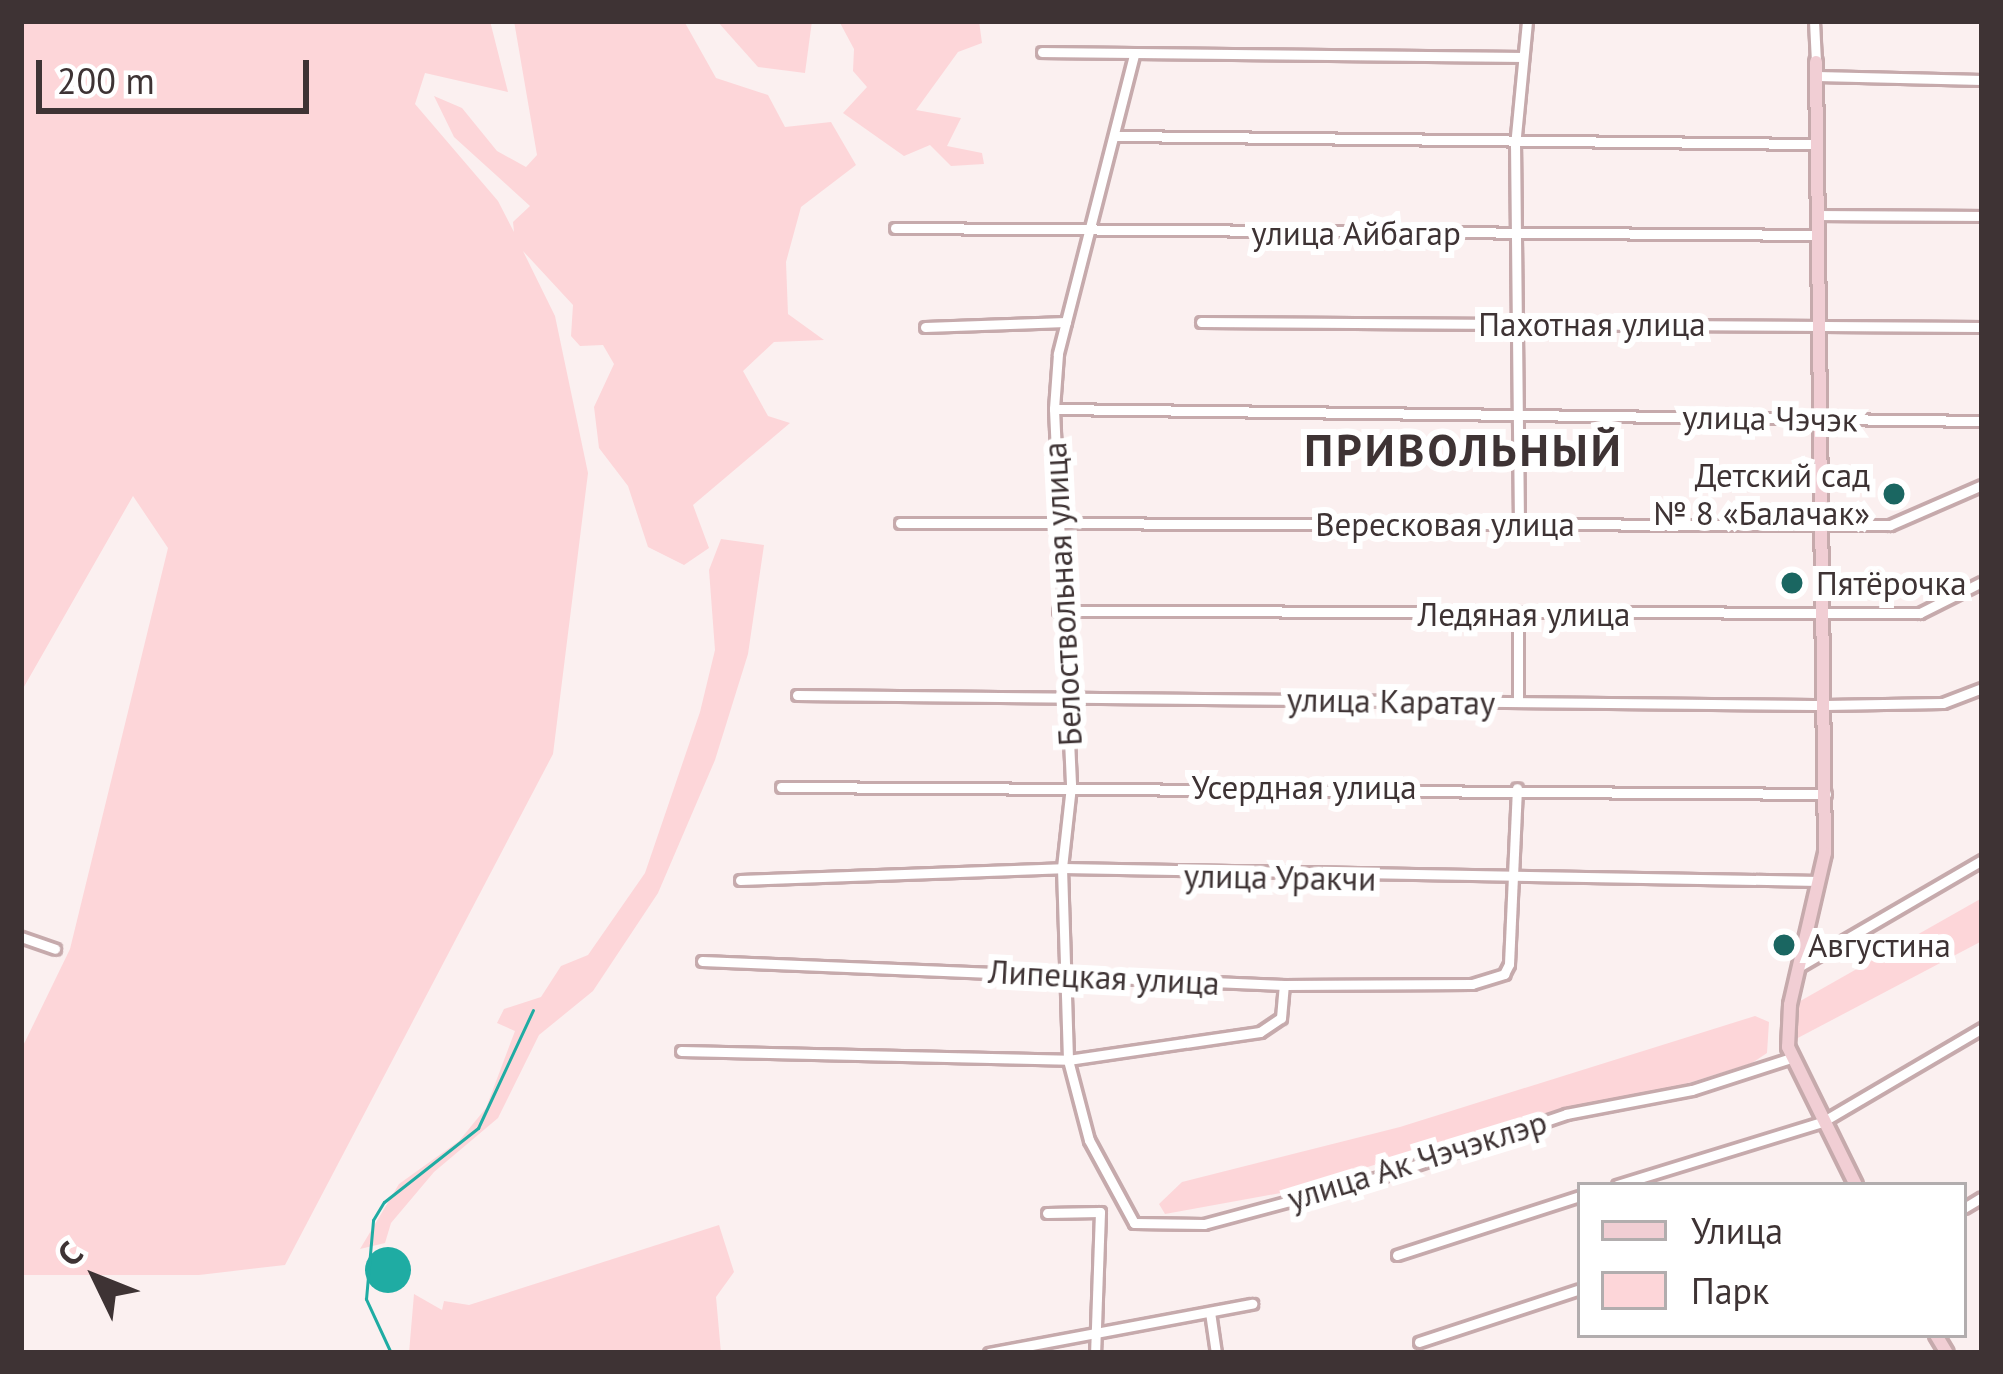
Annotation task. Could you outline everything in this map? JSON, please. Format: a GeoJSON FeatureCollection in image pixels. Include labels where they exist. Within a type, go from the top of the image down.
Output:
{"type":"FeatureCollection","features":[{"type":"Feature","properties":{"kind":"street"},"geometry":{"type":"LineString","coordinates":[[1520,524],[1513,413],[1515,146],[1527,21]]}},
{"type":"Feature","properties":{"kind":"street"},"geometry":{"type":"LineString","coordinates":[[1814,21],[1826,794],[1822,880],[1798,967],[1791,1058],[1854,1182]]}},
{"type":"Feature","properties":{"kind":"street"},"geometry":{"type":"LineString","coordinates":[[1042,52],[1520,57]]}},
{"type":"Feature","properties":{"kind":"street","name":"Белоствольная улица"},"geometry":{"type":"LineString","coordinates":[[1089,1140],[1068,1060],[1062,868],[1071,786],[1058,610],[1054,409],[1066,322],[1134,55]]}},
{"type":"Feature","properties":{"kind":"street"},"geometry":{"type":"LineString","coordinates":[[1816,69],[1982,80]]}},
{"type":"Feature","properties":{"kind":"street"},"geometry":{"type":"LineString","coordinates":[[1117,136],[1515,146],[1816,144]]}},
{"type":"Feature","properties":{"kind":"street"},"geometry":{"type":"LineString","coordinates":[[1818,215],[1982,216]]}},
{"type":"Feature","properties":{"kind":"street","name":"улица Айбагар"},"geometry":{"type":"LineString","coordinates":[[895,228],[1817,235]]}},
{"type":"Feature","properties":{"kind":"street"},"geometry":{"type":"LineString","coordinates":[[926,327],[1066,322]]}},
{"type":"Feature","properties":{"kind":"street","name":"Пахотная улица"},"geometry":{"type":"LineString","coordinates":[[1201,322],[1982,327]]}},
{"type":"Feature","properties":{"kind":"street","name":"улица Чэчэк"},"geometry":{"type":"LineString","coordinates":[[1054,409],[1982,422]]}},
{"type":"Feature","properties":{"kind":"street","name":"Вересковая улица"},"geometry":{"type":"LineString","coordinates":[[900,523],[1890,525],[1982,485]]}},
{"type":"Feature","properties":{"kind":"street","name":"Ледяная улица"},"geometry":{"type":"LineString","coordinates":[[1058,610],[1920,613],[1982,582]]}},
{"type":"Feature","properties":{"kind":"street"},"geometry":{"type":"LineString","coordinates":[[1517,615],[1518,703]]}},
{"type":"Feature","properties":{"kind":"street","name":"улица Каратау"},"geometry":{"type":"LineString","coordinates":[[797,695],[1825,705],[1943,703],[1982,688]]}},
{"type":"Feature","properties":{"kind":"street","name":"Усердная улица"},"geometry":{"type":"LineString","coordinates":[[781,787],[1517,788],[1826,794]]}},
{"type":"Feature","properties":{"kind":"street"},"geometry":{"type":"LineString","coordinates":[[1514,881],[1517,788]]}},
{"type":"Feature","properties":{"kind":"street"},"geometry":{"type":"LineString","coordinates":[[1798,967],[1982,860]]}},
{"type":"Feature","properties":{"kind":"street","name":"улица Уракчи"},"geometry":{"type":"LineString","coordinates":[[740,880],[1062,868],[1514,881],[1822,880]]}},
{"type":"Feature","properties":{"kind":"street","name":"Липецкая улица"},"geometry":{"type":"LineString","coordinates":[[702,961],[1426,989],[1504,974],[1514,881]]}},
{"type":"Feature","properties":{"kind":"street"},"geometry":{"type":"LineString","coordinates":[[21,937],[55,949]]}},
{"type":"Feature","properties":{"kind":"street"},"geometry":{"type":"LineString","coordinates":[[681,1051],[1068,1060],[1260,1032],[1280,1018],[1284,986]]}},
{"type":"Feature","properties":{"kind":"street"},"geometry":{"type":"LineString","coordinates":[[1627,1182],[1822,1122],[1982,1028]]}},
{"type":"Feature","properties":{"kind":"street","name":"улица Ак Чэчэклэр"},"geometry":{"type":"LineString","coordinates":[[1089,1140],[1133,1223],[1204,1224],[1383,1176],[1566,1114],[1692,1090],[1791,1058]]}},
{"type":"Feature","properties":{"kind":"street"},"geometry":{"type":"LineString","coordinates":[[1397,1255],[1577,1197]]}},
{"type":"Feature","properties":{"kind":"street"},"geometry":{"type":"LineString","coordinates":[[1047,1213],[1100,1212],[1095,1353]]}},
{"type":"Feature","properties":{"kind":"street"},"geometry":{"type":"LineString","coordinates":[[1419,1342],[1577,1290]]}},
{"type":"Feature","properties":{"kind":"street"},"geometry":{"type":"LineString","coordinates":[[989,1353],[1252,1304]]}},
{"type":"Feature","properties":{"kind":"street"},"geometry":{"type":"LineString","coordinates":[[1210,1312],[1216,1353]]}},
{"type":"Feature","properties":{"kind":"green space"},"geometry":{"type":"Polygon","coordinates":[[[21,21],[490,21],[508,92],[425,73],[415,104],[498,201],[514,232],[513,222],[530,206],[454,137],[434,96],[462,108],[497,151],[526,167],[537,155],[514,21],[684,21],[716,78],[768,95],[785,127],[831,122],[856,165],[801,207],[786,262],[788,314],[824,340],[774,342],[743,371],[768,416],[790,423],[693,505],[709,548],[684,565],[648,547],[628,486],[599,448],[594,407],[614,364],[603,345],[580,346],[571,336],[573,305],[523,251],[555,316],[588,473],[553,754],[285,1265],[199,1275],[21,1275],[21,1050],[70,949],[168,548],[133,496],[21,692],[21,21]]]}},
{"type":"Feature","properties":{"kind":"green space"},"geometry":{"type":"Polygon","coordinates":[[[717,21],[812,21],[805,73],[758,67],[717,21]]]}},
{"type":"Feature","properties":{"kind":"green space"},"geometry":{"type":"Polygon","coordinates":[[[839,21],[979,21],[982,43],[958,52],[916,110],[961,118],[947,146],[982,153],[984,164],[951,166],[930,145],[904,156],[843,113],[867,87],[853,71],[854,49],[839,21]]]}},
{"type":"Feature","properties":{"kind":"green space"},"geometry":{"type":"Polygon","coordinates":[[[721,539],[764,545],[748,654],[715,760],[658,893],[593,991],[539,1035],[498,1118],[434,1172],[391,1223],[385,1243],[360,1249],[399,1184],[459,1141],[486,1108],[515,1031],[497,1023],[504,1009],[541,997],[561,966],[588,955],[645,873],[700,712],[715,650],[709,570],[721,539]]]}},
{"type":"Feature","properties":{"kind":"green space"},"geometry":{"type":"Polygon","coordinates":[[[1982,898],[1982,941],[1794,1040],[1795,1004],[1982,898]]]}},
{"type":"Feature","properties":{"kind":"green space"},"geometry":{"type":"Polygon","coordinates":[[[1755,1016],[1769,1022],[1767,1053],[1752,1063],[1644,1097],[1541,1114],[1286,1192],[1165,1214],[1159,1204],[1182,1182],[1400,1127],[1755,1016]]]}},
{"type":"Feature","properties":{"kind":"green space"},"geometry":{"type":"Polygon","coordinates":[[[719,1225],[734,1272],[716,1297],[721,1353],[409,1353],[414,1294],[442,1310],[444,1301],[469,1305],[719,1225]]]}},
{"type":"Feature","properties":{"kind":"water"},"geometry":{"type":"Polygon","coordinates":[[[388,1247],[405,1253],[411,1270],[405,1287],[388,1293],[371,1287],[365,1270],[371,1253],[388,1247]]]}},
{"type":"Feature","properties":{"kind":"waterway"},"geometry":{"type":"LineString","coordinates":[[391,1353],[366,1299],[373,1220],[384,1202],[478,1128],[533,1010]]}},
{"type":"Feature","properties":{"kind":"place","name":"Детский сад № 8 «Балачак»"},"geometry":{"type":"Point","coordinates":[1894,494]}},
{"type":"Feature","properties":{"kind":"place","name":"Пятёрочка"},"geometry":{"type":"Point","coordinates":[1792,583]}},
{"type":"Feature","properties":{"kind":"place","name":"Августина"},"geometry":{"type":"Point","coordinates":[1784,945]}},
{"type":"Feature","properties":{"kind":"district","name":"ПРИВОЛЬНЫЙ"},"geometry":{"type":"Point","coordinates":[1464,450]}}]}
